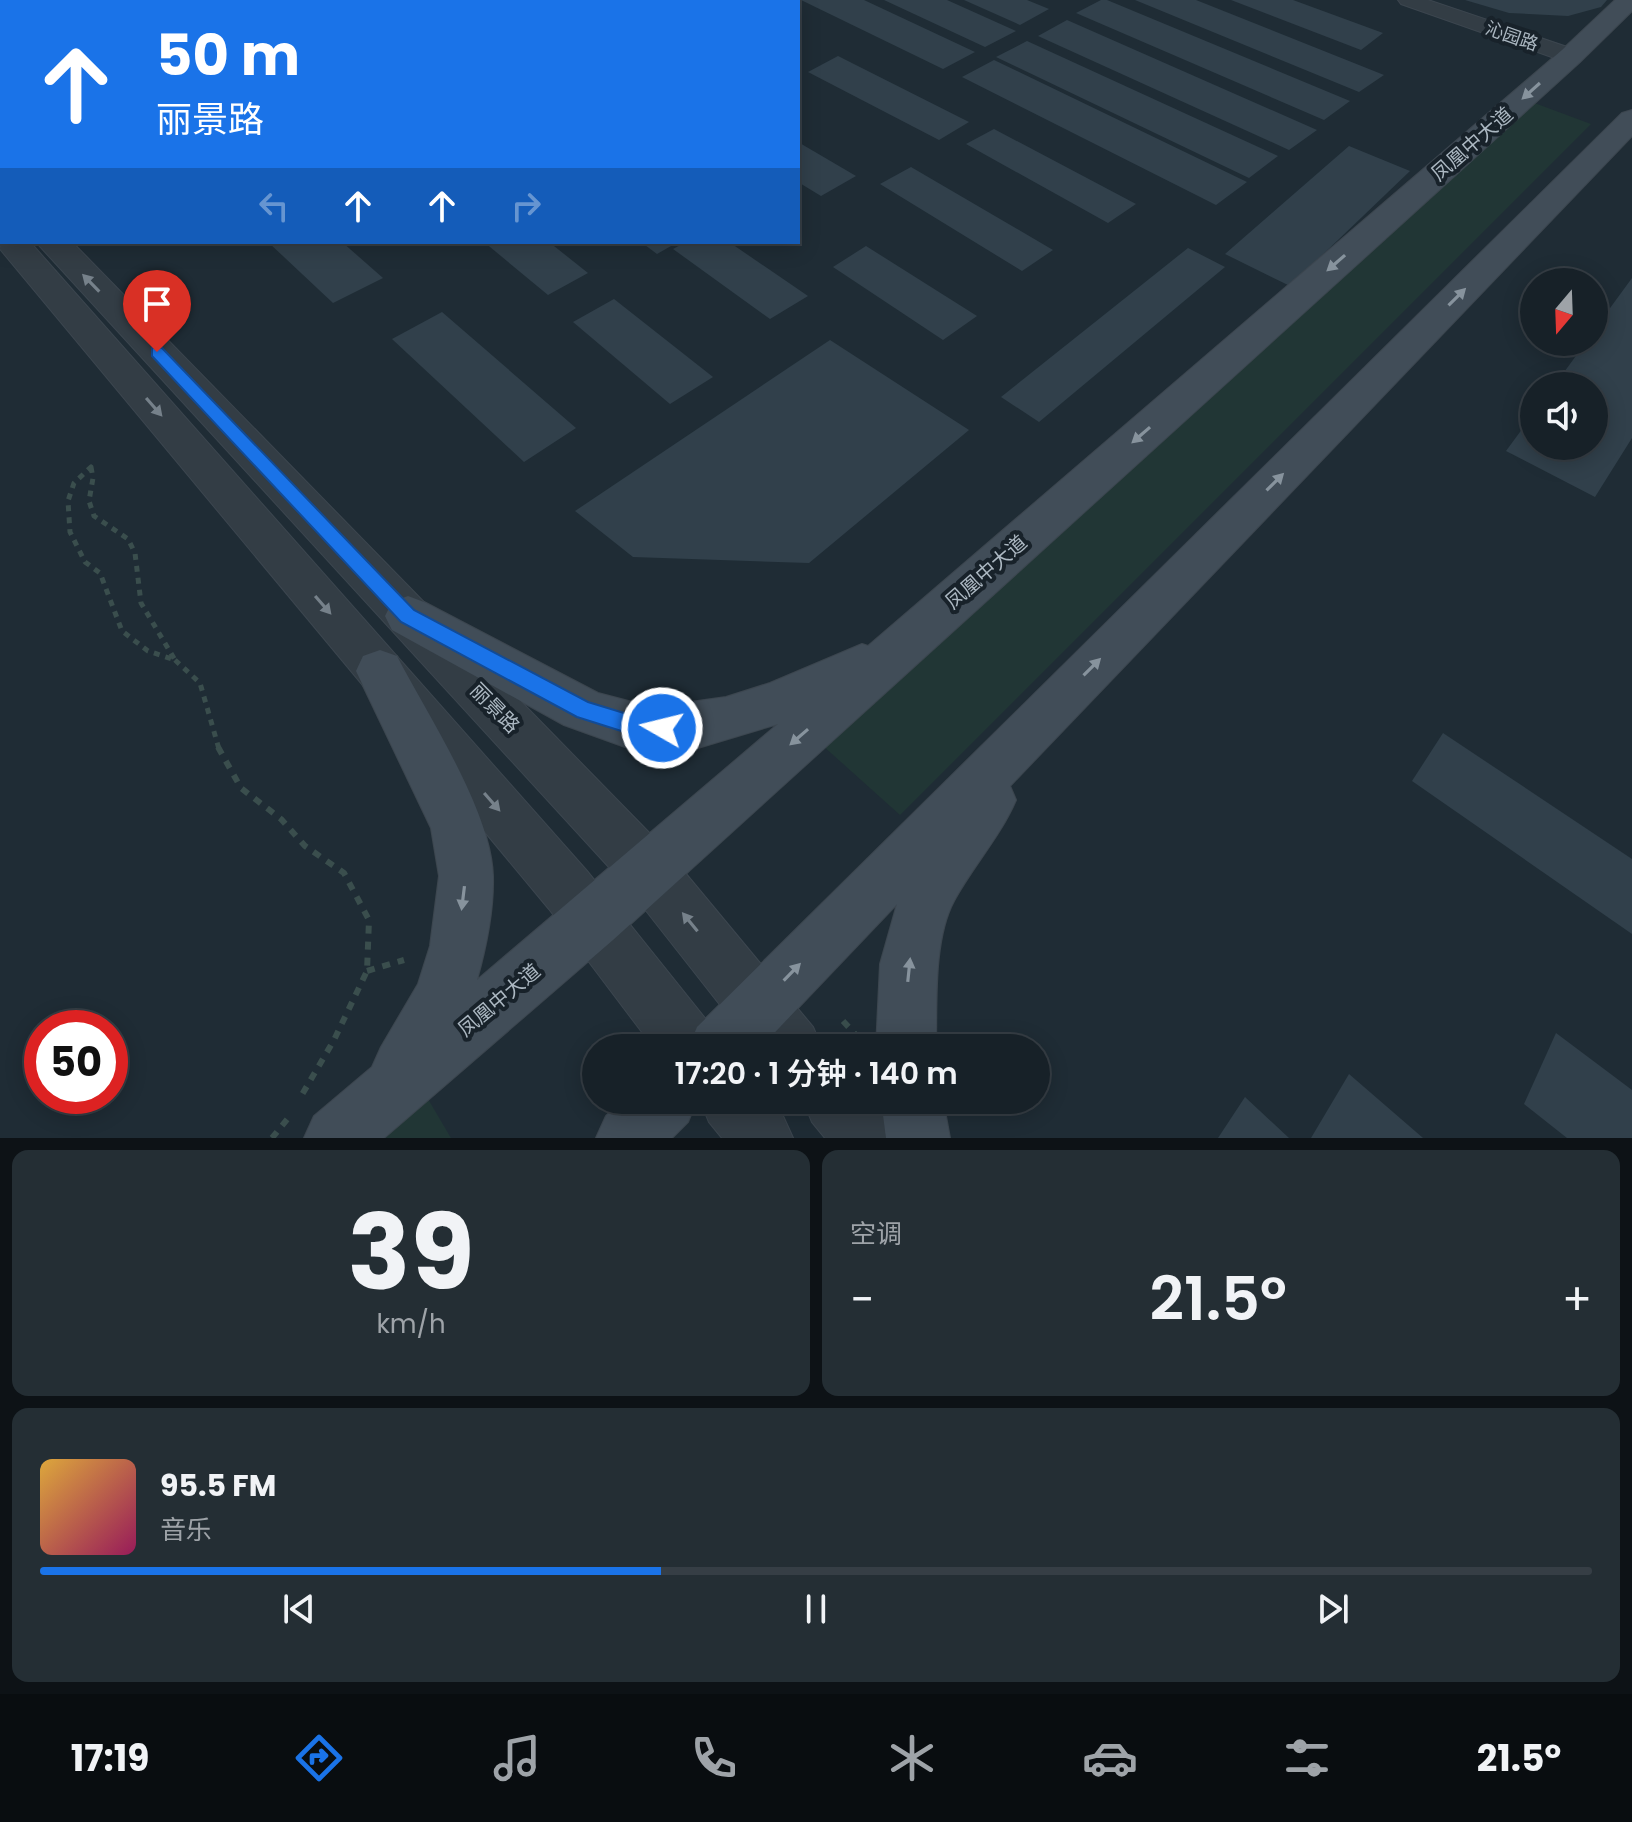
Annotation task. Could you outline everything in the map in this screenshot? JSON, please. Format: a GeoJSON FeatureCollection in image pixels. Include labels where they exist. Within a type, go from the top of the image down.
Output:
{"type":"FeatureCollection","features":[{"type":"Feature","properties":{"kind":"main road","name":"凤凰中大道"},"geometry":{"type":"LineString","coordinates":[[336,1138],[593,920],[1571,56],[1629,0]]}},
{"type":"Feature","properties":{"kind":"main road"},"geometry":{"type":"LineString","coordinates":[[732,1034],[1632,119]]}},
{"type":"Feature","properties":{"kind":"main road"},"geometry":{"type":"LineString","coordinates":[[408,616],[584,710],[637,726],[662,728],[703,723],[766,707],[897,650]]}},
{"type":"Feature","properties":{"kind":"main road"},"geometry":{"type":"LineString","coordinates":[[380,671],[457,824],[466,876],[458,946],[443,997],[385,1097]]}},
{"type":"Feature","properties":{"kind":"main road"},"geometry":{"type":"LineString","coordinates":[[906,1034],[909,964],[928,892],[1057,704]]}},
{"type":"Feature","properties":{"kind":"main road"},"geometry":{"type":"LineString","coordinates":[[628,1138],[652,1114]]}},
{"type":"Feature","properties":{"kind":"main road"},"geometry":{"type":"LineString","coordinates":[[914,1114],[918,1138]]}},
{"type":"Feature","properties":{"kind":"street","name":"沁园路"},"geometry":{"type":"LineString","coordinates":[[1408,0],[1571,56]]}},
{"type":"Feature","properties":{"kind":"street"},"geometry":{"type":"LineString","coordinates":[[14,244],[593,920],[680,1034]]}},
{"type":"Feature","properties":{"kind":"street","name":"丽景路"},"geometry":{"type":"LineString","coordinates":[[55,244],[648,870],[780,1034]]}},
{"type":"Feature","properties":{"kind":"street"},"geometry":{"type":"LineString","coordinates":[[742,1114],[761,1138]]}},
{"type":"Feature","properties":{"kind":"street"},"geometry":{"type":"LineString","coordinates":[[845,1114],[864,1138]]}},
{"type":"Feature","properties":{"kind":"path"},"geometry":{"type":"LineString","coordinates":[[175,660],[148,651],[122,631],[100,573],[85,562],[70,532],[68,501],[74,483],[91,467],[93,478],[89,501],[94,516],[128,539],[135,553],[141,603],[175,660],[200,683],[219,750],[241,788],[281,819],[305,846],[344,873],[369,920],[367,971],[334,1040],[299,1101]]}},
{"type":"Feature","properties":{"kind":"path"},"geometry":{"type":"LineString","coordinates":[[367,971],[410,958]]}},
{"type":"Feature","properties":{"kind":"path"},"geometry":{"type":"LineString","coordinates":[[272,1138],[292,1113]]}},
{"type":"Feature","properties":{"kind":"green space"},"geometry":{"type":"Polygon","coordinates":[[[1529,101],[1591,124],[900,815],[822,745],[1529,101]]]}},
{"type":"Feature","properties":{"kind":"green space"},"geometry":{"type":"Polygon","coordinates":[[[428,1099],[451,1138],[384,1138],[428,1099]]]}},
{"type":"Feature","properties":{"kind":"building"},"geometry":{"type":"Polygon","coordinates":[[[801,0],[864,0],[975,52],[943,69],[801,0]]]}},
{"type":"Feature","properties":{"kind":"building"},"geometry":{"type":"Polygon","coordinates":[[[884,0],[947,0],[1016,31],[985,47],[884,0]]]}},
{"type":"Feature","properties":{"kind":"building"},"geometry":{"type":"Polygon","coordinates":[[[964,0],[1027,0],[1049,9],[1020,25],[964,0]]]}},
{"type":"Feature","properties":{"kind":"building"},"geometry":{"type":"Polygon","coordinates":[[[1101,0],[1350,101],[1324,120],[1076,13],[1101,0]]]}},
{"type":"Feature","properties":{"kind":"building"},"geometry":{"type":"Polygon","coordinates":[[[1135,0],[1196,0],[1384,75],[1359,92],[1135,0]]]}},
{"type":"Feature","properties":{"kind":"building"},"geometry":{"type":"Polygon","coordinates":[[[1231,0],[1293,0],[1383,33],[1361,50],[1231,0]]]}},
{"type":"Feature","properties":{"kind":"building"},"geometry":{"type":"Polygon","coordinates":[[[1465,0],[1607,0],[1601,7],[1568,16],[1509,13],[1465,0]]]}},
{"type":"Feature","properties":{"kind":"building"},"geometry":{"type":"Polygon","coordinates":[[[1067,20],[1317,130],[1289,150],[1038,36],[1067,20]]]}},
{"type":"Feature","properties":{"kind":"building"},"geometry":{"type":"Polygon","coordinates":[[[1027,41],[1278,156],[1249,178],[996,57],[1027,41]]]}},
{"type":"Feature","properties":{"kind":"building"},"geometry":{"type":"Polygon","coordinates":[[[838,56],[969,122],[939,140],[808,72],[838,56]]]}},
{"type":"Feature","properties":{"kind":"building"},"geometry":{"type":"Polygon","coordinates":[[[994,60],[1247,182],[1216,205],[962,77],[994,60]]]}},
{"type":"Feature","properties":{"kind":"building"},"geometry":{"type":"Polygon","coordinates":[[[994,129],[1136,204],[1108,223],[966,144],[994,129]]]}},
{"type":"Feature","properties":{"kind":"building"},"geometry":{"type":"Polygon","coordinates":[[[800,143],[856,176],[821,196],[800,183],[800,143]]]}},
{"type":"Feature","properties":{"kind":"building"},"geometry":{"type":"Polygon","coordinates":[[[1349,146],[1410,171],[1290,286],[1225,254],[1349,146]]]}},
{"type":"Feature","properties":{"kind":"building"},"geometry":{"type":"Polygon","coordinates":[[[911,167],[1053,250],[1022,271],[880,184],[911,167]]]}},
{"type":"Feature","properties":{"kind":"building"},"geometry":{"type":"Polygon","coordinates":[[[270,244],[344,244],[383,278],[333,303],[270,244]]]}},
{"type":"Feature","properties":{"kind":"building"},"geometry":{"type":"Polygon","coordinates":[[[486,244],[552,244],[588,273],[548,295],[486,244]]]}},
{"type":"Feature","properties":{"kind":"building"},"geometry":{"type":"Polygon","coordinates":[[[644,244],[674,244],[657,254],[644,244]]]}},
{"type":"Feature","properties":{"kind":"building"},"geometry":{"type":"Polygon","coordinates":[[[682,244],[732,244],[808,296],[770,319],[673,249],[682,244]]]}},
{"type":"Feature","properties":{"kind":"building"},"geometry":{"type":"Polygon","coordinates":[[[866,246],[977,316],[943,340],[833,267],[866,246]]]}},
{"type":"Feature","properties":{"kind":"building"},"geometry":{"type":"Polygon","coordinates":[[[1188,248],[1225,267],[1039,422],[1001,397],[1188,248]]]}},
{"type":"Feature","properties":{"kind":"building"},"geometry":{"type":"Polygon","coordinates":[[[1632,278],[1632,438],[1595,497],[1523,460],[1608,460],[1608,372],[1564,372],[1576,356],[1608,356],[1608,311],[1632,278]]]}},
{"type":"Feature","properties":{"kind":"building"},"geometry":{"type":"Polygon","coordinates":[[[614,299],[713,377],[670,404],[573,322],[614,299]]]}},
{"type":"Feature","properties":{"kind":"building"},"geometry":{"type":"Polygon","coordinates":[[[442,312],[576,428],[524,462],[392,339],[442,312]]]}},
{"type":"Feature","properties":{"kind":"building"},"geometry":{"type":"Polygon","coordinates":[[[830,340],[969,430],[809,563],[633,557],[575,511],[830,340]]]}},
{"type":"Feature","properties":{"kind":"building"},"geometry":{"type":"Polygon","coordinates":[[[1520,432],[1520,458],[1506,451],[1520,432]]]}},
{"type":"Feature","properties":{"kind":"building"},"geometry":{"type":"Polygon","coordinates":[[[1443,733],[1632,859],[1632,934],[1412,781],[1443,733]]]}},
{"type":"Feature","properties":{"kind":"building"},"geometry":{"type":"Polygon","coordinates":[[[1556,1033],[1632,1090],[1632,1138],[1567,1138],[1524,1104],[1556,1033]]]}},
{"type":"Feature","properties":{"kind":"building"},"geometry":{"type":"Polygon","coordinates":[[[1349,1074],[1423,1138],[1311,1138],[1349,1074]]]}},
{"type":"Feature","properties":{"kind":"building"},"geometry":{"type":"Polygon","coordinates":[[[1245,1097],[1289,1138],[1218,1138],[1245,1097]]]}},
{"type":"Feature","properties":{"kind":"route"},"geometry":{"type":"LineString","coordinates":[[157,352],[408,616],[584,710],[637,726],[662,728]]}}]}
